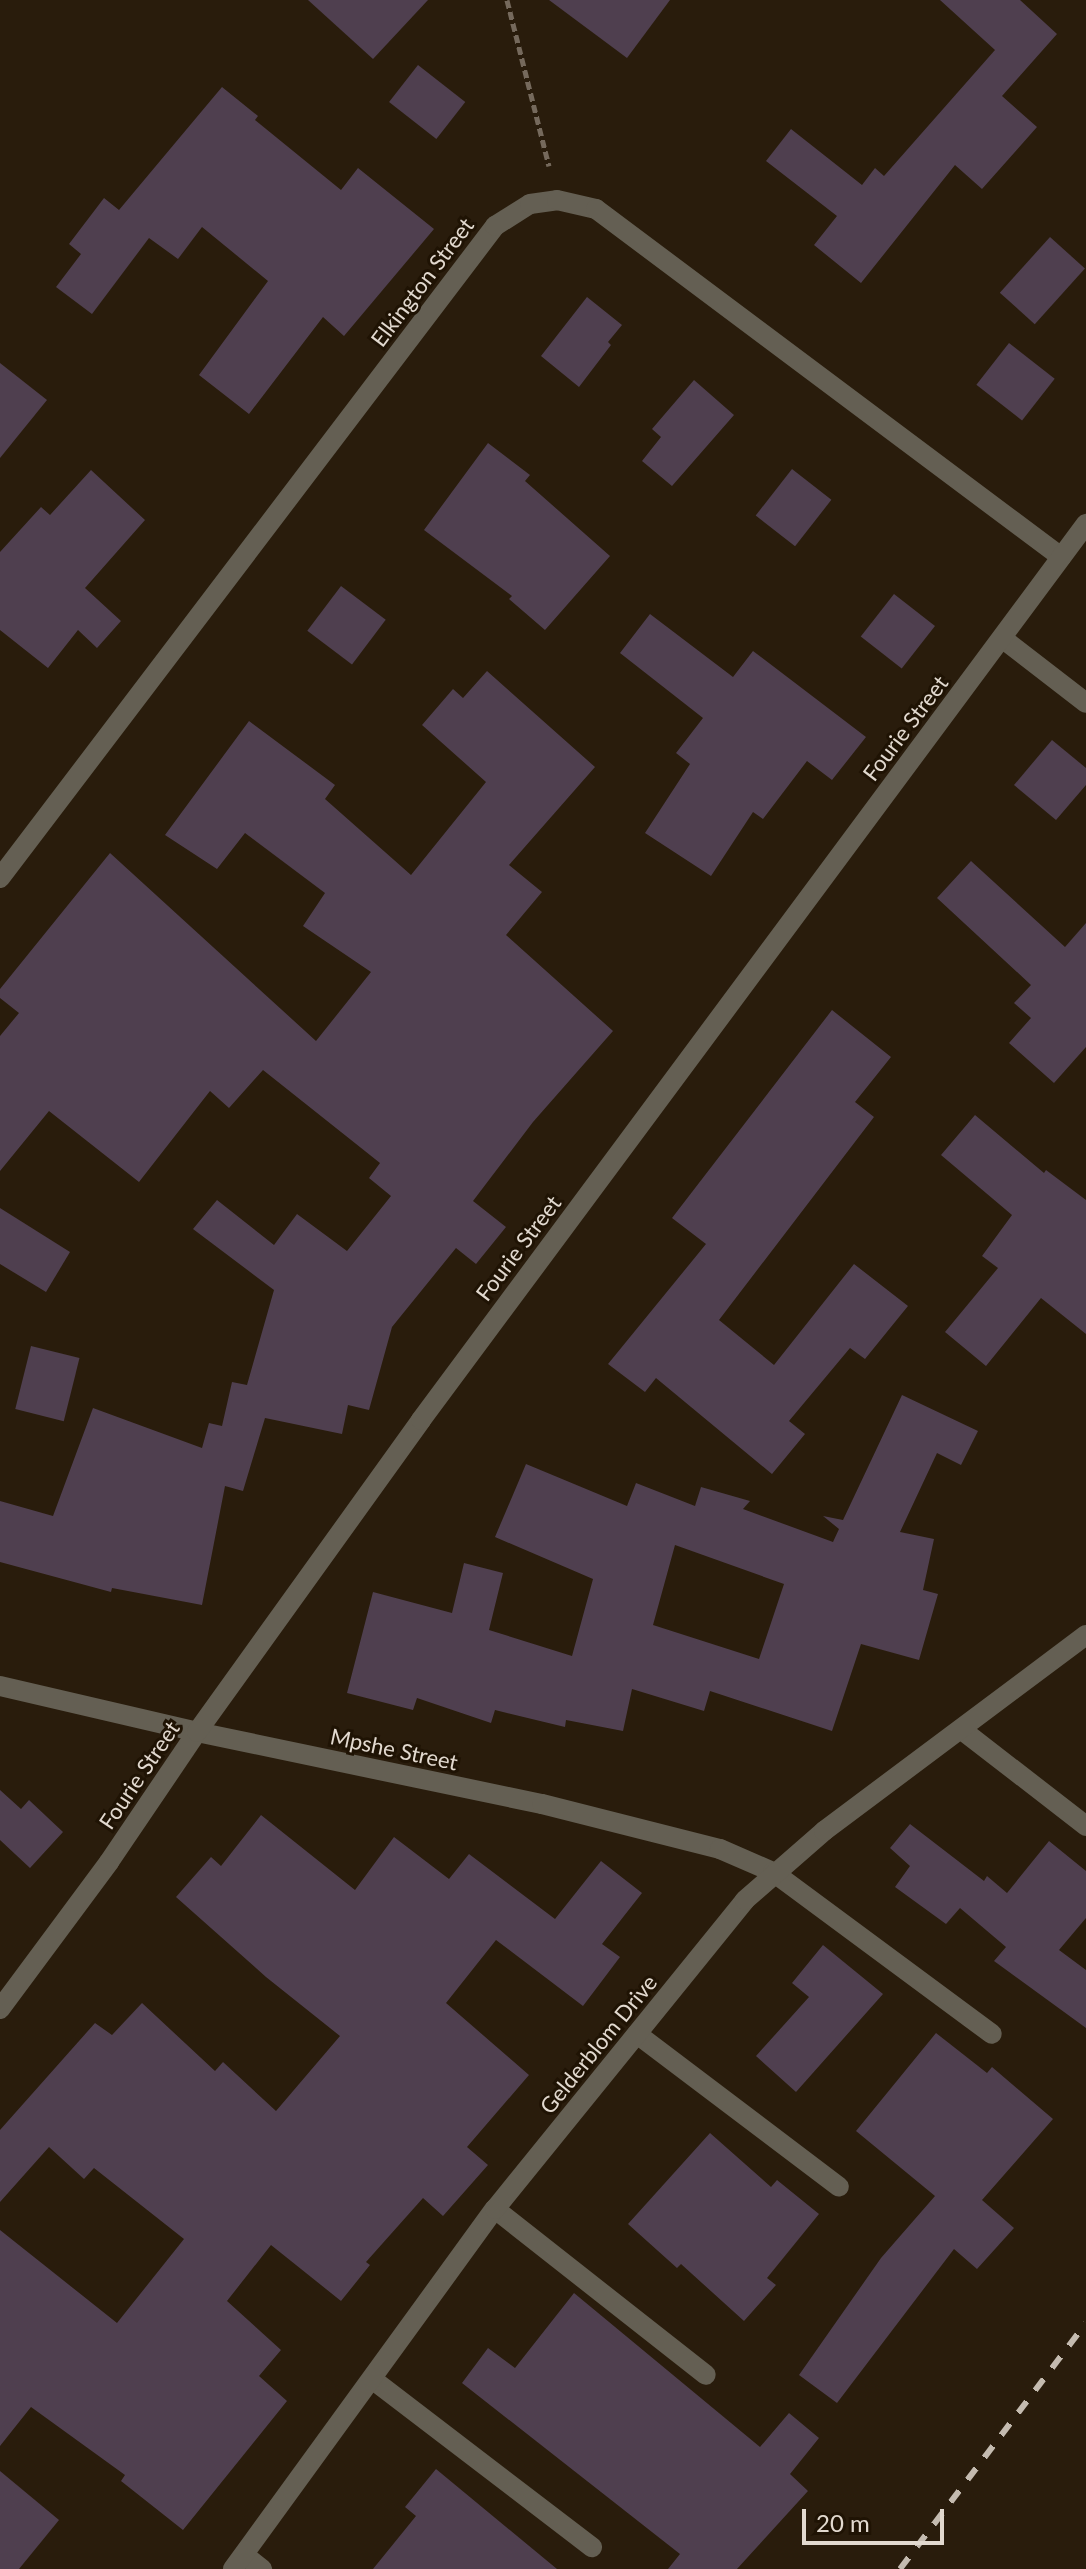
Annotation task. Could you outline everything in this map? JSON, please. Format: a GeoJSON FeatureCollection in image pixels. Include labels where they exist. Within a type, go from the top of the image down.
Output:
{"type":"FeatureCollection","features":[{"type":"Feature","properties":{"kind":"street","name":"Elkington Street"},"geometry":{"type":"LineString","coordinates":[[0,878],[495,226],[530,204],[557,200],[596,209],[1061,557]]}},
{"type":"Feature","properties":{"kind":"street","name":"Fourie Street"},"geometry":{"type":"LineString","coordinates":[[0,2009],[109,1862],[197,1732],[431,1407],[1086,524]]}},
{"type":"Feature","properties":{"kind":"street"},"geometry":{"type":"LineString","coordinates":[[1002,638],[1086,703]]}},
{"type":"Feature","properties":{"kind":"street","name":"Gelderblom Drive"},"geometry":{"type":"LineString","coordinates":[[238,2562],[495,2209],[718,1930],[773,1872],[1086,1635]]}},
{"type":"Feature","properties":{"kind":"street","name":"Mpshe Street"},"geometry":{"type":"LineString","coordinates":[[0,1686],[675,1836],[743,1857],[773,1872],[992,2034]]}},
{"type":"Feature","properties":{"kind":"street"},"geometry":{"type":"LineString","coordinates":[[962,1730],[1086,1826]]}},
{"type":"Feature","properties":{"kind":"street"},"geometry":{"type":"LineString","coordinates":[[637,2034],[839,2187]]}},
{"type":"Feature","properties":{"kind":"street"},"geometry":{"type":"LineString","coordinates":[[495,2209],[706,2375]]}},
{"type":"Feature","properties":{"kind":"street"},"geometry":{"type":"LineString","coordinates":[[372,2379],[592,2547]]}},
{"type":"Feature","properties":{"kind":"street"},"geometry":{"type":"LineString","coordinates":[[238,2562],[262,2569]]}},
{"type":"Feature","properties":{"kind":"path"},"geometry":{"type":"LineString","coordinates":[[507,0],[557,200]]}},
{"type":"Feature","properties":{"kind":"building"},"geometry":{"type":"Polygon","coordinates":[[[308,0],[428,0],[373,59],[308,0]]]}},
{"type":"Feature","properties":{"kind":"building"},"geometry":{"type":"Polygon","coordinates":[[[549,0],[670,0],[627,58],[549,0]]]}},
{"type":"Feature","properties":{"kind":"building"},"geometry":{"type":"Polygon","coordinates":[[[940,0],[1020,0],[1057,34],[1002,96],[1037,127],[982,189],[955,165],[861,283],[814,245],[837,216],[766,161],[791,129],[862,185],[875,168],[884,176],[995,50],[940,0]]]}},
{"type":"Feature","properties":{"kind":"building"},"geometry":{"type":"Polygon","coordinates":[[[418,65],[465,102],[436,139],[389,102],[418,65]]]}},
{"type":"Feature","properties":{"kind":"building"},"geometry":{"type":"Polygon","coordinates":[[[222,87],[258,116],[255,120],[341,190],[358,168],[434,229],[344,336],[323,317],[249,414],[199,375],[268,281],[202,227],[178,259],[149,238],[92,314],[56,287],[81,254],[69,244],[104,198],[119,210],[222,87]]]}},
{"type":"Feature","properties":{"kind":"building"},"geometry":{"type":"Polygon","coordinates":[[[1050,237],[1085,268],[1035,324],[1000,293],[1050,237]]]}},
{"type":"Feature","properties":{"kind":"building"},"geometry":{"type":"Polygon","coordinates":[[[587,297],[622,325],[579,387],[541,356],[587,297]]]}},
{"type":"Feature","properties":{"kind":"building"},"geometry":{"type":"Polygon","coordinates":[[[1009,343],[1055,379],[1022,420],[976,385],[1009,343]]]}},
{"type":"Feature","properties":{"kind":"building"},"geometry":{"type":"Polygon","coordinates":[[[0,363],[47,400],[0,458],[0,363]]]}},
{"type":"Feature","properties":{"kind":"building"},"geometry":{"type":"Polygon","coordinates":[[[694,380],[734,415],[672,486],[642,461],[661,437],[652,429],[694,380]]]}},
{"type":"Feature","properties":{"kind":"building"},"geometry":{"type":"Polygon","coordinates":[[[488,443],[530,475],[525,481],[610,556],[545,630],[509,599],[512,596],[424,530],[488,443]]]}},
{"type":"Feature","properties":{"kind":"building"},"geometry":{"type":"Polygon","coordinates":[[[792,469],[831,500],[795,546],[756,515],[792,469]]]}},
{"type":"Feature","properties":{"kind":"building"},"geometry":{"type":"Polygon","coordinates":[[[91,470],[145,520],[85,588],[121,621],[97,648],[78,630],[48,668],[0,630],[0,552],[41,507],[50,515],[91,470]]]}},
{"type":"Feature","properties":{"kind":"building"},"geometry":{"type":"Polygon","coordinates":[[[341,586],[386,620],[352,664],[307,631],[341,586]]]}},
{"type":"Feature","properties":{"kind":"building"},"geometry":{"type":"Polygon","coordinates":[[[894,594],[935,626],[902,669],[861,637],[894,594]]]}},
{"type":"Feature","properties":{"kind":"building"},"geometry":{"type":"Polygon","coordinates":[[[650,614],[733,677],[753,651],[866,737],[832,780],[807,761],[763,819],[753,812],[711,876],[645,833],[690,764],[676,753],[703,718],[620,653],[650,614]]]}},
{"type":"Feature","properties":{"kind":"building"},"geometry":{"type":"Polygon","coordinates":[[[487,671],[595,767],[509,865],[542,892],[506,935],[613,1031],[533,1122],[473,1201],[506,1227],[476,1264],[456,1248],[392,1327],[369,1410],[348,1405],[342,1434],[265,1418],[243,1491],[225,1486],[202,1605],[112,1588],[111,1592],[0,1562],[0,1501],[53,1516],[93,1408],[202,1448],[209,1423],[222,1426],[232,1382],[247,1385],[274,1290],[193,1229],[217,1200],[274,1245],[297,1214],[347,1251],[391,1196],[369,1178],[380,1163],[263,1070],[229,1108],[210,1091],[139,1182],[49,1111],[0,1171],[0,1036],[19,1013],[0,998],[0,989],[110,853],[316,1041],[371,972],[303,926],[325,893],[245,833],[217,869],[165,835],[249,721],[335,785],[325,799],[411,875],[486,782],[422,725],[453,689],[463,698],[487,671]]]}},
{"type":"Feature","properties":{"kind":"building"},"geometry":{"type":"Polygon","coordinates":[[[1052,740],[1086,768],[1086,785],[1056,820],[1014,785],[1052,740]]]}},
{"type":"Feature","properties":{"kind":"building"},"geometry":{"type":"Polygon","coordinates":[[[971,861],[1065,947],[1086,923],[1086,1047],[1054,1083],[1009,1043],[1031,1018],[1014,1003],[1031,985],[937,898],[971,861]]]}},
{"type":"Feature","properties":{"kind":"building"},"geometry":{"type":"Polygon","coordinates":[[[832,1010],[891,1057],[855,1102],[874,1117],[719,1320],[774,1365],[854,1264],[908,1306],[865,1359],[850,1348],[789,1421],[805,1434],[772,1474],[656,1378],[645,1392],[608,1364],[706,1244],[672,1218],[832,1010]]]}},
{"type":"Feature","properties":{"kind":"building"},"geometry":{"type":"Polygon","coordinates":[[[975,1115],[1044,1173],[1046,1170],[1086,1200],[1086,1334],[1041,1298],[986,1366],[945,1332],[998,1268],[982,1256],[1012,1215],[941,1155],[975,1115]]]}},
{"type":"Feature","properties":{"kind":"building"},"geometry":{"type":"Polygon","coordinates":[[[0,1208],[70,1252],[46,1292],[0,1264],[0,1208]]]}},
{"type":"Feature","properties":{"kind":"building"},"geometry":{"type":"Polygon","coordinates":[[[31,1346],[80,1358],[64,1421],[15,1409],[31,1346]]]}},
{"type":"Feature","properties":{"kind":"building"},"geometry":{"type":"Polygon","coordinates":[[[902,1395],[978,1431],[961,1465],[937,1453],[900,1532],[934,1539],[923,1590],[938,1594],[919,1660],[861,1644],[832,1731],[710,1691],[704,1711],[632,1689],[623,1731],[566,1720],[565,1727],[495,1710],[491,1723],[417,1698],[413,1710],[347,1693],[373,1592],[452,1613],[464,1563],[503,1573],[489,1630],[572,1656],[593,1579],[495,1537],[526,1464],[627,1506],[636,1483],[695,1506],[701,1487],[750,1501],[743,1509],[833,1542],[839,1529],[823,1516],[843,1520],[902,1395]],[[675,1545],[653,1625],[759,1659],[784,1584],[675,1545]]]}},
{"type":"Feature","properties":{"kind":"building"},"geometry":{"type":"Polygon","coordinates":[[[0,1790],[21,1809],[29,1800],[63,1832],[30,1868],[0,1840],[0,1790]]]}},
{"type":"Feature","properties":{"kind":"building"},"geometry":{"type":"Polygon","coordinates":[[[261,1815],[355,1890],[394,1837],[449,1879],[469,1854],[555,1919],[601,1861],[642,1893],[602,1944],[620,1957],[583,2006],[496,1940],[446,2003],[529,2075],[467,2147],[488,2165],[443,2216],[423,2198],[366,2262],[370,2265],[341,2301],[271,2245],[227,2301],[281,2350],[259,2376],[287,2401],[183,2530],[121,2481],[125,2475],[31,2407],[0,2446],[0,2230],[117,2323],[184,2239],[94,2168],[84,2179],[49,2147],[0,2202],[0,2130],[95,2023],[112,2035],[142,2003],[215,2071],[223,2062],[276,2111],[340,2036],[266,1977],[176,1897],[211,1857],[221,1866],[261,1815]]]}},
{"type":"Feature","properties":{"kind":"building"},"geometry":{"type":"Polygon","coordinates":[[[910,1824],[984,1881],[987,1876],[1007,1893],[1049,1841],[1086,1871],[1086,1918],[1059,1950],[1086,1970],[1086,2028],[994,1961],[1006,1947],[960,1908],[946,1924],[895,1887],[910,1866],[890,1848],[910,1824]]]}},
{"type":"Feature","properties":{"kind":"building"},"geometry":{"type":"Polygon","coordinates":[[[823,1945],[883,1994],[796,2092],[756,2056],[809,1997],[792,1983],[823,1945]]]}},
{"type":"Feature","properties":{"kind":"building"},"geometry":{"type":"Polygon","coordinates":[[[936,2033],[987,2073],[992,2067],[1053,2119],[982,2200],[1014,2228],[977,2269],[954,2249],[837,2403],[799,2375],[881,2258],[935,2196],[856,2131],[936,2033]]]}},
{"type":"Feature","properties":{"kind":"building"},"geometry":{"type":"Polygon","coordinates":[[[710,2133],[771,2187],[777,2180],[819,2214],[767,2278],[776,2285],[744,2321],[681,2264],[677,2268],[628,2224],[710,2133]]]}},
{"type":"Feature","properties":{"kind":"building"},"geometry":{"type":"Polygon","coordinates":[[[574,2293],[760,2447],[789,2413],[819,2438],[790,2474],[808,2491],[737,2569],[668,2569],[680,2554],[462,2383],[488,2348],[515,2368],[574,2293]]]}},
{"type":"Feature","properties":{"kind":"building"},"geometry":{"type":"Polygon","coordinates":[[[436,2469],[557,2569],[373,2569],[416,2516],[405,2507],[436,2469]]]}},
{"type":"Feature","properties":{"kind":"building"},"geometry":{"type":"Polygon","coordinates":[[[0,2471],[59,2520],[19,2569],[0,2569],[0,2471]]]}},
{"type":"Feature","properties":{"kind":"railway"},"geometry":{"type":"LineString","coordinates":[[900,2569],[1086,2323]]}}]}
